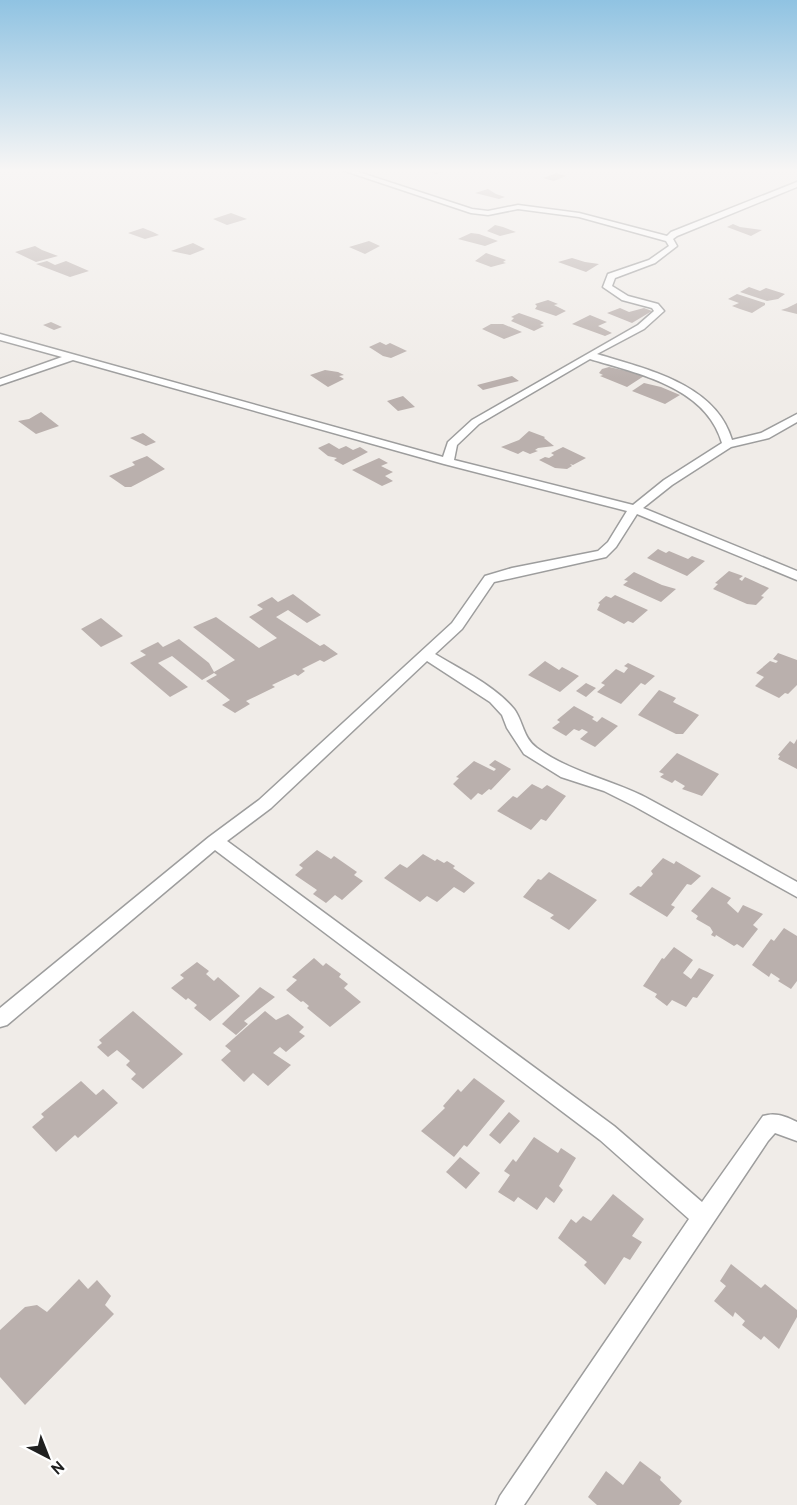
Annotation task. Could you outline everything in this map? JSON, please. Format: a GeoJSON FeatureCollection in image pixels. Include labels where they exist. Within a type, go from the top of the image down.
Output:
{"type":"FeatureCollection","features":[{"type":"Feature","properties":{"kind":"street"},"geometry":{"type":"LineString","coordinates":[[448,462],[453,443],[476,423],[560,375],[589,355],[641,327],[659,311],[655,306],[625,298],[607,287],[611,276],[653,262],[668,251],[673,246],[669,239]]}},
{"type":"Feature","properties":{"kind":"street"},"geometry":{"type":"LineString","coordinates":[[0,337],[448,462],[635,509],[797,576]]}},
{"type":"Feature","properties":{"kind":"street"},"geometry":{"type":"LineString","coordinates":[[589,355],[649,374],[693,396],[720,423],[728,444]]}},
{"type":"Feature","properties":{"kind":"street"},"geometry":{"type":"LineString","coordinates":[[0,382],[70,358]]}},
{"type":"Feature","properties":{"kind":"street"},"geometry":{"type":"LineString","coordinates":[[0,1019],[215,841],[265,804],[457,626],[489,579],[512,572],[602,554],[611,548],[635,509],[668,483],[728,444],[752,442],[771,435],[797,417]]}},
{"type":"Feature","properties":{"kind":"street"},"geometry":{"type":"LineString","coordinates":[[428,655],[495,699],[509,713],[514,728],[529,750],[566,773],[609,787],[640,802],[797,890]]}},
{"type":"Feature","properties":{"kind":"street"},"geometry":{"type":"LineString","coordinates":[[215,841],[607,1133],[703,1217]]}},
{"type":"Feature","properties":{"kind":"street"},"geometry":{"type":"LineString","coordinates":[[509,1505],[703,1217],[729,1185],[750,1148],[770,1123],[781,1124],[797,1132]]}},
{"type":"Feature","properties":{"kind":"building"},"geometry":{"type":"Polygon","coordinates":[[[459,239],[498,241],[485,246],[459,239]]]}},
{"type":"Feature","properties":{"kind":"building"},"geometry":{"type":"Polygon","coordinates":[[[369,241],[380,246],[365,254],[349,247],[369,241]]]}},
{"type":"Feature","properties":{"kind":"building"},"geometry":{"type":"Polygon","coordinates":[[[193,243],[205,249],[190,255],[171,251],[193,243]]]}},
{"type":"Feature","properties":{"kind":"building"},"geometry":{"type":"Polygon","coordinates":[[[35,246],[58,256],[36,262],[15,252],[35,246]]]}},
{"type":"Feature","properties":{"kind":"building"},"geometry":{"type":"Polygon","coordinates":[[[486,253],[506,260],[503,262],[506,263],[491,267],[475,261],[486,253]]]}},
{"type":"Feature","properties":{"kind":"building"},"geometry":{"type":"Polygon","coordinates":[[[572,258],[599,264],[586,272],[558,262],[572,258]]]}},
{"type":"Feature","properties":{"kind":"building"},"geometry":{"type":"Polygon","coordinates":[[[47,261],[55,265],[66,261],[89,271],[70,277],[36,264],[47,261]]]}},
{"type":"Feature","properties":{"kind":"building"},"geometry":{"type":"Polygon","coordinates":[[[749,287],[760,291],[766,288],[785,294],[778,299],[767,301],[740,292],[749,287]]]}},
{"type":"Feature","properties":{"kind":"building"},"geometry":{"type":"Polygon","coordinates":[[[737,294],[765,303],[765,305],[752,313],[732,306],[739,303],[728,299],[737,294]]]}},
{"type":"Feature","properties":{"kind":"building"},"geometry":{"type":"Polygon","coordinates":[[[548,300],[558,304],[554,305],[566,311],[556,316],[535,309],[537,306],[535,304],[548,300]]]}},
{"type":"Feature","properties":{"kind":"building"},"geometry":{"type":"Polygon","coordinates":[[[797,303],[797,314],[781,310],[787,308],[797,303]]]}},
{"type":"Feature","properties":{"kind":"building"},"geometry":{"type":"Polygon","coordinates":[[[620,308],[629,312],[644,308],[652,311],[632,323],[607,313],[620,308]]]}},
{"type":"Feature","properties":{"kind":"building"},"geometry":{"type":"Polygon","coordinates":[[[519,313],[539,320],[544,323],[540,325],[544,326],[534,331],[511,321],[514,318],[511,317],[519,313]]]}},
{"type":"Feature","properties":{"kind":"building"},"geometry":{"type":"Polygon","coordinates":[[[590,315],[607,322],[598,326],[612,333],[605,336],[572,324],[590,315]]]}},
{"type":"Feature","properties":{"kind":"building"},"geometry":{"type":"Polygon","coordinates":[[[51,322],[62,327],[54,330],[43,325],[51,322]]]}},
{"type":"Feature","properties":{"kind":"building"},"geometry":{"type":"Polygon","coordinates":[[[491,324],[503,324],[522,332],[504,339],[482,329],[491,324]]]}},
{"type":"Feature","properties":{"kind":"building"},"geometry":{"type":"Polygon","coordinates":[[[380,342],[386,345],[390,343],[407,351],[391,358],[383,356],[369,347],[380,342]]]}},
{"type":"Feature","properties":{"kind":"building"},"geometry":{"type":"Polygon","coordinates":[[[609,367],[644,376],[627,387],[600,376],[603,375],[599,373],[602,369],[609,367]]]}},
{"type":"Feature","properties":{"kind":"building"},"geometry":{"type":"Polygon","coordinates":[[[325,370],[338,372],[344,375],[339,376],[344,379],[328,387],[310,375],[325,370]]]}},
{"type":"Feature","properties":{"kind":"building"},"geometry":{"type":"Polygon","coordinates":[[[512,376],[519,381],[483,390],[477,385],[512,376]]]}},
{"type":"Feature","properties":{"kind":"building"},"geometry":{"type":"Polygon","coordinates":[[[644,383],[680,395],[665,404],[632,391],[644,383]]]}},
{"type":"Feature","properties":{"kind":"building"},"geometry":{"type":"Polygon","coordinates":[[[403,396],[415,407],[398,411],[387,401],[403,396]]]}},
{"type":"Feature","properties":{"kind":"building"},"geometry":{"type":"Polygon","coordinates":[[[41,412],[59,426],[36,434],[18,421],[29,419],[41,412]]]}},
{"type":"Feature","properties":{"kind":"building"},"geometry":{"type":"Polygon","coordinates":[[[529,431],[545,437],[554,446],[538,448],[535,450],[538,451],[530,454],[523,451],[518,454],[501,447],[519,440],[529,431]]]}},
{"type":"Feature","properties":{"kind":"building"},"geometry":{"type":"Polygon","coordinates":[[[143,433],[156,442],[146,446],[130,438],[143,433]]]}},
{"type":"Feature","properties":{"kind":"building"},"geometry":{"type":"Polygon","coordinates":[[[329,443],[339,449],[346,446],[353,450],[360,447],[368,452],[343,465],[334,460],[337,458],[328,456],[318,448],[329,443]]]}},
{"type":"Feature","properties":{"kind":"building"},"geometry":{"type":"Polygon","coordinates":[[[563,447],[586,458],[573,465],[570,464],[572,466],[567,469],[555,468],[539,460],[549,458],[554,455],[551,453],[563,447]]]}},
{"type":"Feature","properties":{"kind":"building"},"geometry":{"type":"Polygon","coordinates":[[[147,456],[165,469],[131,487],[125,487],[109,476],[135,465],[132,462],[147,456]]]}},
{"type":"Feature","properties":{"kind":"building"},"geometry":{"type":"Polygon","coordinates":[[[379,458],[388,463],[381,466],[393,472],[385,476],[393,481],[382,486],[352,470],[379,458]]]}},
{"type":"Feature","properties":{"kind":"building"},"geometry":{"type":"Polygon","coordinates":[[[658,549],[688,559],[692,556],[705,561],[687,576],[647,558],[658,549]]]}},
{"type":"Feature","properties":{"kind":"building"},"geometry":{"type":"Polygon","coordinates":[[[729,571],[743,576],[739,579],[742,581],[745,577],[769,588],[761,596],[764,597],[756,605],[747,604],[713,589],[718,584],[715,583],[729,571]]]}},
{"type":"Feature","properties":{"kind":"building"},"geometry":{"type":"Polygon","coordinates":[[[634,572],[676,589],[661,602],[623,585],[628,581],[624,580],[634,572]]]}},
{"type":"Feature","properties":{"kind":"building"},"geometry":{"type":"Polygon","coordinates":[[[293,594],[321,615],[307,623],[288,610],[276,617],[320,646],[324,644],[338,654],[324,662],[320,660],[302,669],[305,671],[298,676],[295,674],[272,685],[275,687],[246,701],[250,704],[235,713],[222,705],[230,700],[206,681],[217,675],[214,673],[202,680],[172,656],[158,663],[188,687],[170,697],[130,663],[146,655],[140,651],[158,642],[163,647],[179,639],[209,663],[214,672],[235,660],[193,627],[216,617],[259,648],[277,638],[249,617],[263,609],[257,605],[272,597],[278,602],[293,594]]]}},
{"type":"Feature","properties":{"kind":"building"},"geometry":{"type":"Polygon","coordinates":[[[615,595],[648,610],[633,623],[628,621],[624,624],[597,610],[600,604],[598,603],[606,596],[611,598],[615,595]]]}},
{"type":"Feature","properties":{"kind":"building"},"geometry":{"type":"Polygon","coordinates":[[[101,618],[123,636],[101,647],[81,629],[101,618]]]}},
{"type":"Feature","properties":{"kind":"building"},"geometry":{"type":"Polygon","coordinates":[[[778,653],[797,660],[797,685],[788,694],[785,693],[779,698],[755,686],[764,677],[756,673],[770,661],[776,663],[778,661],[773,659],[778,653]]]}},
{"type":"Feature","properties":{"kind":"building"},"geometry":{"type":"Polygon","coordinates":[[[545,661],[559,670],[562,667],[579,676],[560,692],[528,675],[545,661]]]}},
{"type":"Feature","properties":{"kind":"building"},"geometry":{"type":"Polygon","coordinates":[[[628,663],[655,676],[645,685],[641,683],[621,704],[597,692],[605,685],[601,683],[616,669],[624,673],[628,668],[624,666],[628,663]]]}},
{"type":"Feature","properties":{"kind":"building"},"geometry":{"type":"Polygon","coordinates":[[[586,683],[596,688],[586,697],[576,691],[586,683]]]}},
{"type":"Feature","properties":{"kind":"building"},"geometry":{"type":"Polygon","coordinates":[[[659,690],[676,698],[673,702],[699,715],[683,734],[676,734],[638,715],[659,690]]]}},
{"type":"Feature","properties":{"kind":"building"},"geometry":{"type":"Polygon","coordinates":[[[574,706],[594,717],[592,719],[597,722],[602,717],[618,726],[595,747],[580,739],[588,732],[582,729],[579,731],[574,729],[566,736],[552,728],[560,722],[557,720],[574,706]]]}},
{"type":"Feature","properties":{"kind":"building"},"geometry":{"type":"Polygon","coordinates":[[[797,739],[797,769],[778,759],[780,756],[778,755],[790,741],[794,744],[797,739]]]}},
{"type":"Feature","properties":{"kind":"building"},"geometry":{"type":"Polygon","coordinates":[[[677,753],[719,774],[702,796],[682,789],[685,786],[675,780],[672,783],[660,777],[664,774],[659,772],[677,753]]]}},
{"type":"Feature","properties":{"kind":"building"},"geometry":{"type":"Polygon","coordinates":[[[495,760],[511,769],[491,790],[489,789],[482,795],[478,793],[471,800],[453,784],[459,778],[456,777],[474,761],[494,771],[496,769],[489,765],[495,760]]]}},
{"type":"Feature","properties":{"kind":"building"},"geometry":{"type":"Polygon","coordinates":[[[532,784],[542,789],[547,785],[566,796],[546,821],[541,819],[531,830],[497,811],[513,796],[517,798],[532,784]]]}},
{"type":"Feature","properties":{"kind":"building"},"geometry":{"type":"Polygon","coordinates":[[[317,850],[331,859],[334,856],[357,872],[354,875],[363,881],[342,900],[335,895],[326,903],[313,894],[317,890],[295,875],[303,868],[299,865],[317,850]]]}},
{"type":"Feature","properties":{"kind":"building"},"geometry":{"type":"Polygon","coordinates":[[[423,854],[435,861],[437,859],[444,863],[447,861],[475,883],[464,893],[454,887],[437,902],[427,896],[420,902],[384,878],[400,864],[407,868],[423,854]]]}},
{"type":"Feature","properties":{"kind":"building"},"geometry":{"type":"Polygon","coordinates":[[[663,858],[674,864],[676,861],[701,876],[691,885],[687,884],[671,905],[675,907],[667,917],[629,894],[638,886],[641,887],[663,858]]]}},
{"type":"Feature","properties":{"kind":"building"},"geometry":{"type":"Polygon","coordinates":[[[549,872],[597,900],[569,930],[550,918],[554,915],[523,897],[538,879],[541,880],[549,872]]]}},
{"type":"Feature","properties":{"kind":"building"},"geometry":{"type":"Polygon","coordinates":[[[712,887],[731,898],[727,903],[738,913],[743,905],[763,914],[753,925],[758,929],[743,948],[737,944],[734,946],[716,935],[715,937],[711,935],[713,932],[710,927],[696,919],[698,916],[691,911],[712,887]]]}},
{"type":"Feature","properties":{"kind":"building"},"geometry":{"type":"Polygon","coordinates":[[[784,928],[797,936],[797,981],[791,989],[778,981],[780,979],[771,973],[769,977],[752,965],[771,939],[774,941],[784,928]]]}},
{"type":"Feature","properties":{"kind":"building"},"geometry":{"type":"Polygon","coordinates":[[[674,947],[693,960],[683,973],[691,979],[699,968],[714,975],[697,998],[693,997],[686,1007],[672,1000],[667,1006],[655,997],[657,994],[643,986],[662,958],[664,959],[674,947]]]}},
{"type":"Feature","properties":{"kind":"building"},"geometry":{"type":"Polygon","coordinates":[[[314,958],[323,966],[326,963],[341,974],[339,977],[348,984],[344,988],[361,1002],[330,1027],[307,1008],[309,1006],[286,990],[297,980],[292,977],[314,958]]]}},
{"type":"Feature","properties":{"kind":"building"},"geometry":{"type":"Polygon","coordinates":[[[197,962],[209,971],[206,974],[214,981],[218,977],[240,996],[210,1021],[194,1008],[197,1005],[188,998],[186,1000],[171,988],[184,978],[180,975],[197,962]]]}},
{"type":"Feature","properties":{"kind":"building"},"geometry":{"type":"Polygon","coordinates":[[[260,987],[275,997],[244,1021],[248,1024],[236,1035],[222,1024],[260,987]]]}},
{"type":"Feature","properties":{"kind":"building"},"geometry":{"type":"Polygon","coordinates":[[[133,1011],[183,1054],[143,1089],[131,1079],[136,1074],[126,1065],[130,1061],[117,1050],[108,1057],[97,1047],[102,1043],[99,1040],[133,1011]]]}},
{"type":"Feature","properties":{"kind":"building"},"geometry":{"type":"Polygon","coordinates":[[[265,1011],[276,1020],[288,1014],[304,1027],[299,1032],[305,1036],[286,1052],[280,1047],[273,1053],[291,1065],[268,1086],[253,1073],[244,1082],[221,1060],[231,1051],[225,1046],[265,1011]]]}},
{"type":"Feature","properties":{"kind":"building"},"geometry":{"type":"Polygon","coordinates":[[[474,1078],[505,1101],[467,1147],[464,1145],[454,1157],[421,1131],[445,1108],[443,1106],[458,1089],[461,1092],[474,1078]]]}},
{"type":"Feature","properties":{"kind":"building"},"geometry":{"type":"Polygon","coordinates":[[[81,1081],[96,1095],[103,1089],[118,1103],[78,1138],[75,1135],[56,1152],[32,1127],[44,1117],[41,1114],[81,1081]]]}},
{"type":"Feature","properties":{"kind":"building"},"geometry":{"type":"Polygon","coordinates":[[[509,1112],[520,1121],[500,1144],[489,1135],[509,1112]]]}},
{"type":"Feature","properties":{"kind":"building"},"geometry":{"type":"Polygon","coordinates":[[[534,1137],[558,1153],[561,1148],[576,1158],[559,1186],[563,1190],[554,1203],[546,1197],[537,1210],[518,1197],[514,1202],[498,1192],[510,1175],[504,1171],[513,1159],[516,1162],[534,1137]]]}},
{"type":"Feature","properties":{"kind":"building"},"geometry":{"type":"Polygon","coordinates":[[[460,1157],[480,1173],[466,1189],[446,1172],[460,1157]]]}},
{"type":"Feature","properties":{"kind":"building"},"geometry":{"type":"Polygon","coordinates":[[[613,1194],[644,1219],[632,1236],[642,1242],[630,1260],[624,1257],[605,1285],[584,1265],[587,1262],[558,1238],[571,1219],[576,1223],[583,1216],[591,1221],[613,1194]]]}},
{"type":"Feature","properties":{"kind":"building"},"geometry":{"type":"Polygon","coordinates":[[[731,1264],[761,1288],[765,1284],[797,1310],[797,1317],[779,1349],[764,1336],[761,1340],[742,1325],[745,1321],[735,1312],[733,1317],[714,1301],[726,1286],[720,1281],[731,1264]]]}},
{"type":"Feature","properties":{"kind":"building"},"geometry":{"type":"Polygon","coordinates":[[[79,1279],[88,1289],[97,1280],[111,1296],[105,1305],[114,1314],[25,1405],[0,1377],[0,1330],[25,1307],[37,1305],[47,1312],[79,1279]]]}},
{"type":"Feature","properties":{"kind":"building"},"geometry":{"type":"Polygon","coordinates":[[[640,1461],[661,1477],[660,1480],[682,1501],[679,1505],[597,1505],[588,1497],[606,1471],[623,1485],[640,1461]]]}}]}
